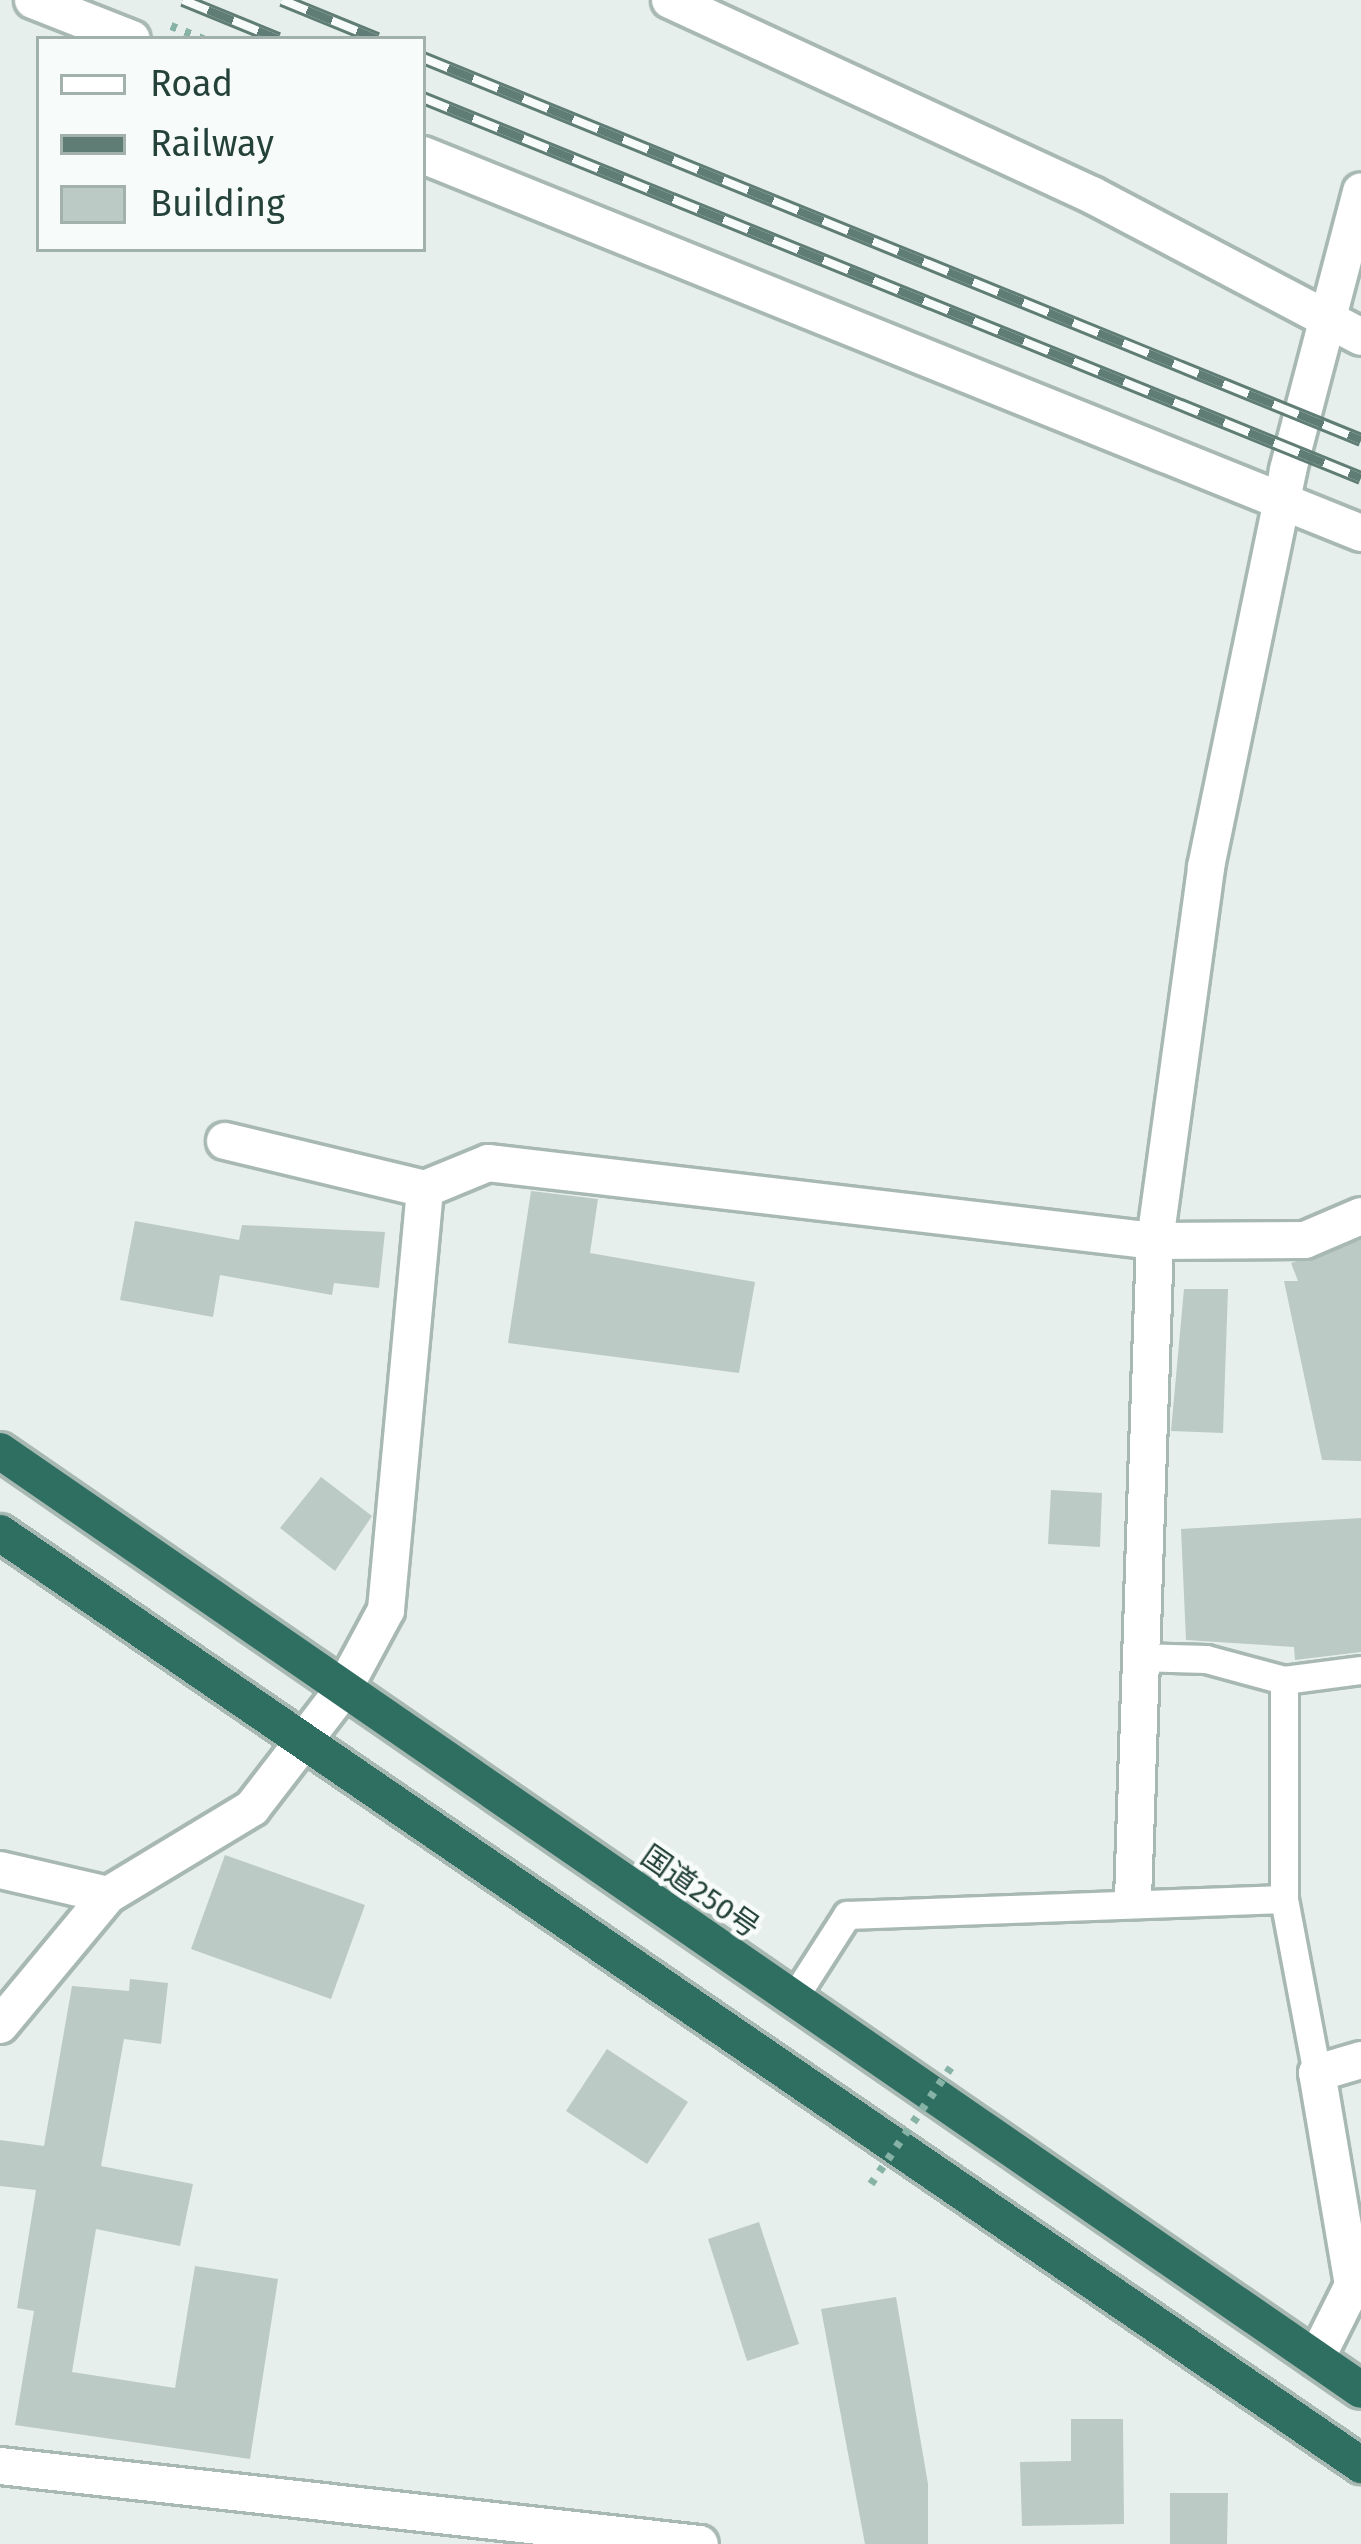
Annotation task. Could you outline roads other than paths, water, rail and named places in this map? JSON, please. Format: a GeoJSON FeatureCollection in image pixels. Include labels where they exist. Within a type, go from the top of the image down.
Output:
{"type":"FeatureCollection","features":[{"type":"Feature","properties":{"kind":"highway","name":"国道250号"},"geometry":{"type":"LineString","coordinates":[[0,1450],[1361,2390]]}},
{"type":"Feature","properties":{"kind":"highway"},"geometry":{"type":"LineString","coordinates":[[0,1533],[1361,2465]]}},
{"type":"Feature","properties":{"kind":"street"},"geometry":{"type":"LineString","coordinates":[[33,0],[124,36]]}},
{"type":"Feature","properties":{"kind":"street"},"geometry":{"type":"LineString","coordinates":[[670,0],[1326,314],[1361,337]]}},
{"type":"Feature","properties":{"kind":"street"},"geometry":{"type":"LineString","coordinates":[[426,155],[1361,533]]}},
{"type":"Feature","properties":{"kind":"street"},"geometry":{"type":"LineString","coordinates":[[1133,1899],[1137,1657],[1155,1241],[1206,867],[1326,314],[1361,191]]}},
{"type":"Feature","properties":{"kind":"street"},"geometry":{"type":"LineString","coordinates":[[225,1142],[425,1189],[488,1162],[1155,1241],[1305,1240],[1361,1216]]}},
{"type":"Feature","properties":{"kind":"street"},"geometry":{"type":"LineString","coordinates":[[0,2025],[108,1895],[252,1808],[343,1690],[386,1610],[425,1189]]}},
{"type":"Feature","properties":{"kind":"street"},"geometry":{"type":"LineString","coordinates":[[0,1870],[108,1895]]}},
{"type":"Feature","properties":{"kind":"street"},"geometry":{"type":"LineString","coordinates":[[1316,2359],[1353,2285],[1317,2073],[1361,2060]]}},
{"type":"Feature","properties":{"kind":"street"},"geometry":{"type":"LineString","coordinates":[[0,2466],[700,2544]]}},
{"type":"Feature","properties":{"kind":"lane"},"geometry":{"type":"LineString","coordinates":[[1137,1657],[1206,1659],[1284,1680],[1361,1670]]}},
{"type":"Feature","properties":{"kind":"lane"},"geometry":{"type":"LineString","coordinates":[[1284,1680],[1283,1899],[1317,2073]]}},
{"type":"Feature","properties":{"kind":"lane"},"geometry":{"type":"LineString","coordinates":[[793,2000],[847,1915],[1133,1899],[1283,1899]]}},
{"type":"Feature","properties":{"kind":"railway"},"geometry":{"type":"LineString","coordinates":[[183,0],[271,36]]}},
{"type":"Feature","properties":{"kind":"railway"},"geometry":{"type":"LineString","coordinates":[[282,0],[370,36]]}},
{"type":"Feature","properties":{"kind":"railway"},"geometry":{"type":"LineString","coordinates":[[426,59],[1361,440]]}},
{"type":"Feature","properties":{"kind":"railway"},"geometry":{"type":"LineString","coordinates":[[426,99],[1361,478]]}}]}
